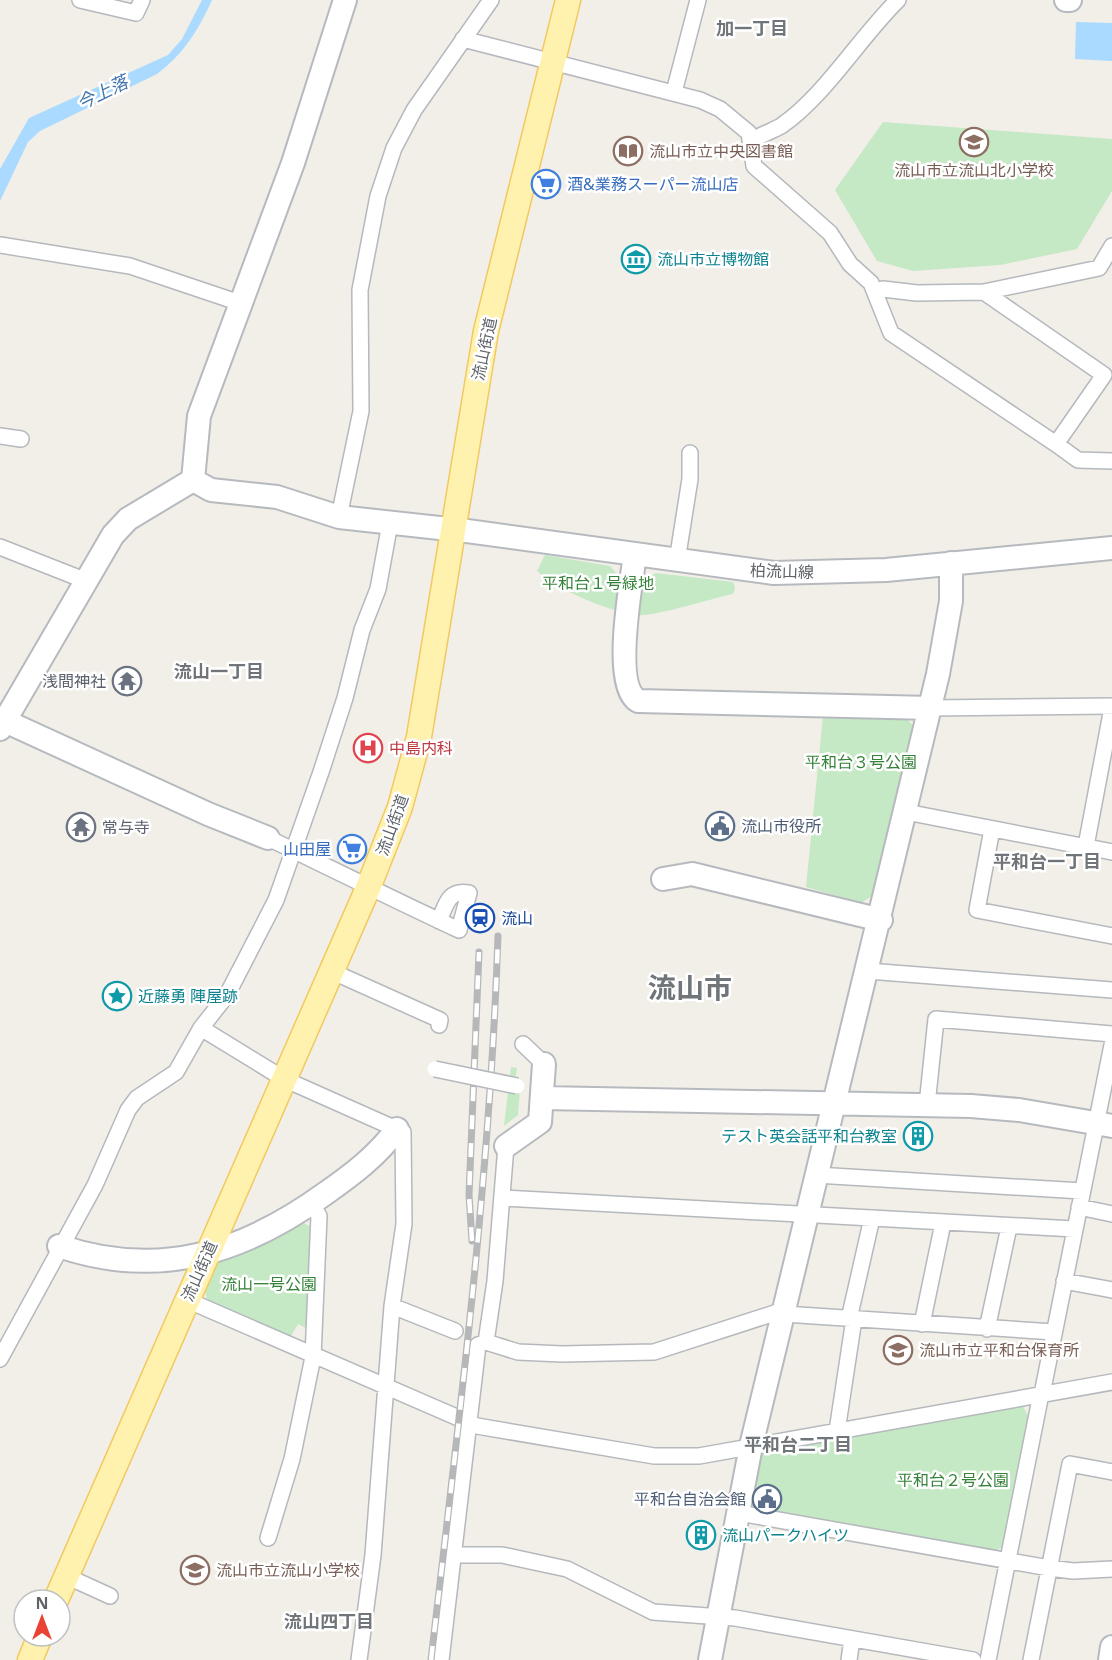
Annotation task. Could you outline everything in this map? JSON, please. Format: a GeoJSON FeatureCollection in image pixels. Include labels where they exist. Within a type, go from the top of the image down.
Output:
{"type":"FeatureCollection","features":[{"type":"Feature","properties":{"kind":"main road","name":"流山街道"},"geometry":{"type":"LineString","coordinates":[[61,1588],[332,971],[400,807],[419,737],[486,331],[568,0]]}},
{"type":"Feature","properties":{"kind":"street"},"geometry":{"type":"LineString","coordinates":[[80,0],[135,13],[142,0]]}},
{"type":"Feature","properties":{"kind":"street"},"geometry":{"type":"LineString","coordinates":[[345,0],[293,163],[199,416],[193,480],[128,519],[113,535],[84,580],[2,725],[268,838],[439,921]]}},
{"type":"Feature","properties":{"kind":"street"},"geometry":{"type":"LineString","coordinates":[[339,517],[361,411],[360,290],[378,196],[394,148],[414,110],[491,0]]}},
{"type":"Feature","properties":{"kind":"street"},"geometry":{"type":"LineString","coordinates":[[674,92],[698,0]]}},
{"type":"Feature","properties":{"kind":"street"},"geometry":{"type":"LineString","coordinates":[[752,140],[783,124],[806,103],[877,20],[898,0]]}},
{"type":"Feature","properties":{"kind":"street"},"geometry":{"type":"LineString","coordinates":[[463,39],[674,92],[720,109],[749,133],[752,140],[754,166],[830,233],[850,264],[876,291],[878,303],[891,333],[1078,460],[1112,461]]}},
{"type":"Feature","properties":{"kind":"street"},"geometry":{"type":"LineString","coordinates":[[0,245],[130,266],[240,303]]}},
{"type":"Feature","properties":{"kind":"street"},"geometry":{"type":"LineString","coordinates":[[876,291],[883,289],[917,293],[984,292],[1099,268],[1112,246]]}},
{"type":"Feature","properties":{"kind":"street"},"geometry":{"type":"LineString","coordinates":[[984,292],[1108,378],[1056,444]]}},
{"type":"Feature","properties":{"kind":"street"},"geometry":{"type":"LineString","coordinates":[[0,436],[21,438]]}},
{"type":"Feature","properties":{"kind":"street"},"geometry":{"type":"LineString","coordinates":[[677,561],[690,479],[690,453]]}},
{"type":"Feature","properties":{"kind":"street","name":"柏流山線"},"geometry":{"type":"LineString","coordinates":[[193,480],[211,490],[277,497],[339,517],[453,530],[744,570],[806,573],[886,570],[1112,548]]}},
{"type":"Feature","properties":{"kind":"street"},"geometry":{"type":"LineString","coordinates":[[0,1359],[22,1322],[59,1246],[95,1185],[128,1110],[137,1098],[176,1072],[201,1028],[227,995],[276,900],[295,851],[345,698],[362,630],[378,589],[390,523]]}},
{"type":"Feature","properties":{"kind":"street"},"geometry":{"type":"LineString","coordinates":[[0,547],[84,580]]}},
{"type":"Feature","properties":{"kind":"street"},"geometry":{"type":"LineString","coordinates":[[635,555],[626,617],[626,660],[627,686],[632,698],[638,702],[931,708],[1112,707],[1086,846]]}},
{"type":"Feature","properties":{"kind":"street"},"geometry":{"type":"LineString","coordinates":[[710,1660],[751,1446],[931,708],[947,628],[951,563]]}},
{"type":"Feature","properties":{"kind":"street"},"geometry":{"type":"LineString","coordinates":[[906,812],[1112,852]]}},
{"type":"Feature","properties":{"kind":"street"},"geometry":{"type":"LineString","coordinates":[[992,829],[977,910],[1112,936]]}},
{"type":"Feature","properties":{"kind":"street"},"geometry":{"type":"LineString","coordinates":[[663,879],[693,874],[881,920]]}},
{"type":"Feature","properties":{"kind":"street"},"geometry":{"type":"LineString","coordinates":[[332,971],[440,1022]]}},
{"type":"Feature","properties":{"kind":"street"},"geometry":{"type":"LineString","coordinates":[[868,971],[1112,990]]}},
{"type":"Feature","properties":{"kind":"street"},"geometry":{"type":"LineString","coordinates":[[927,1105],[936,1019],[1112,1034]]}},
{"type":"Feature","properties":{"kind":"street"},"geometry":{"type":"LineString","coordinates":[[201,1028],[284,1079],[403,1132],[404,1224],[392,1306],[373,1555],[359,1660]]}},
{"type":"Feature","properties":{"kind":"street"},"geometry":{"type":"LineString","coordinates":[[486,1342],[503,1198],[506,1146],[540,1122],[544,1064],[524,1044]]}},
{"type":"Feature","properties":{"kind":"street"},"geometry":{"type":"LineString","coordinates":[[988,1660],[1082,1191],[1104,1124],[1112,1045]]}},
{"type":"Feature","properties":{"kind":"street"},"geometry":{"type":"LineString","coordinates":[[435,1069],[516,1086]]}},
{"type":"Feature","properties":{"kind":"street"},"geometry":{"type":"LineString","coordinates":[[542,1098],[927,1105],[1019,1110],[1104,1124]]}},
{"type":"Feature","properties":{"kind":"street"},"geometry":{"type":"LineString","coordinates":[[59,1246],[93,1258],[128,1261],[187,1258],[247,1241],[312,1204],[366,1164],[382,1149],[393,1127]]}},
{"type":"Feature","properties":{"kind":"street"},"geometry":{"type":"LineString","coordinates":[[816,1175],[1082,1191]]}},
{"type":"Feature","properties":{"kind":"street"},"geometry":{"type":"LineString","coordinates":[[503,1198],[1074,1229]]}},
{"type":"Feature","properties":{"kind":"street"},"geometry":{"type":"LineString","coordinates":[[268,1538],[292,1459],[313,1357],[319,1216],[312,1204]]}},
{"type":"Feature","properties":{"kind":"street"},"geometry":{"type":"LineString","coordinates":[[1080,1207],[1112,1214]]}},
{"type":"Feature","properties":{"kind":"street"},"geometry":{"type":"LineString","coordinates":[[837,1431],[852,1319],[872,1218]]}},
{"type":"Feature","properties":{"kind":"street"},"geometry":{"type":"LineString","coordinates":[[922,1324],[943,1222]]}},
{"type":"Feature","properties":{"kind":"street"},"geometry":{"type":"LineString","coordinates":[[987,1329],[1009,1227]]}},
{"type":"Feature","properties":{"kind":"street"},"geometry":{"type":"LineString","coordinates":[[1064,1281],[1112,1290]]}},
{"type":"Feature","properties":{"kind":"street"},"geometry":{"type":"LineString","coordinates":[[186,1300],[468,1423],[654,1456],[699,1456],[1112,1382]]}},
{"type":"Feature","properties":{"kind":"street"},"geometry":{"type":"LineString","coordinates":[[392,1306],[456,1331]]}},
{"type":"Feature","properties":{"kind":"street"},"geometry":{"type":"LineString","coordinates":[[441,1660],[478,1345],[486,1342],[518,1352],[654,1352],[784,1312],[987,1329],[1054,1332]]}},
{"type":"Feature","properties":{"kind":"street"},"geometry":{"type":"LineString","coordinates":[[1031,1660],[1070,1464],[1112,1472]]}},
{"type":"Feature","properties":{"kind":"street"},"geometry":{"type":"LineString","coordinates":[[739,1513],[1049,1568],[1073,1571],[1112,1569]]}},
{"type":"Feature","properties":{"kind":"street"},"geometry":{"type":"LineString","coordinates":[[454,1555],[502,1555],[567,1569],[653,1612],[718,1616],[852,1639],[919,1655],[973,1660]]}},
{"type":"Feature","properties":{"kind":"street"},"geometry":{"type":"LineString","coordinates":[[66,1576],[110,1596]]}},
{"type":"Feature","properties":{"kind":"street"},"geometry":{"type":"LineString","coordinates":[[849,1660],[852,1639]]}},
{"type":"Feature","properties":{"kind":"street"},"geometry":{"type":"LineString","coordinates":[[1110,1660],[1112,1647]]}},
{"type":"Feature","properties":{"kind":"green space"},"geometry":{"type":"Polygon","coordinates":[[[883,122],[1112,139],[1112,191],[1077,249],[1000,265],[913,271],[877,261],[835,190],[883,122]]]}},
{"type":"Feature","properties":{"kind":"green space","name":"平和台１号緑地"},"geometry":{"type":"Polygon","coordinates":[[[545,555],[610,566],[619,576],[644,580],[656,573],[733,582],[735,588],[733,594],[670,610],[646,615],[626,613],[584,599],[546,578],[537,571],[545,555]]]}},
{"type":"Feature","properties":{"kind":"green space","name":"平和台３号公園"},"geometry":{"type":"Polygon","coordinates":[[[823,716],[907,719],[914,726],[872,896],[861,903],[806,887],[823,716]]]}},
{"type":"Feature","properties":{"kind":"green space"},"geometry":{"type":"Polygon","coordinates":[[[511,1067],[517,1068],[515,1081],[520,1090],[518,1115],[504,1126],[511,1067]]]}},
{"type":"Feature","properties":{"kind":"green space","name":"流山一号公園"},"geometry":{"type":"Polygon","coordinates":[[[302,1222],[311,1227],[306,1328],[298,1324],[291,1336],[207,1300],[205,1291],[218,1259],[244,1252],[302,1222]]]}},
{"type":"Feature","properties":{"kind":"green space","name":"平和台２号公園"},"geometry":{"type":"Polygon","coordinates":[[[1022,1404],[1029,1418],[1004,1546],[997,1550],[750,1512],[748,1505],[757,1455],[765,1451],[1022,1404]]]}},
{"type":"Feature","properties":{"kind":"water","name":"今上落"},"geometry":{"type":"Polygon","coordinates":[[[202,0],[212,0],[196,31],[166,67],[157,74],[40,131],[28,142],[0,201],[0,169],[29,118],[168,55],[182,39],[202,0]]]}},
{"type":"Feature","properties":{"kind":"water"},"geometry":{"type":"Polygon","coordinates":[[[1076,22],[1112,23],[1112,61],[1075,59],[1076,22]]]}},
{"type":"Feature","properties":{"kind":"railway"},"geometry":{"type":"LineString","coordinates":[[431,1660],[481,1208],[498,936]]}},
{"type":"Feature","properties":{"kind":"railway"},"geometry":{"type":"LineString","coordinates":[[472,1241],[469,1195],[479,952]]}},
{"type":"Feature","properties":{"kind":"place","name":"流山市立流山北小学校"},"geometry":{"type":"Point","coordinates":[974,142]}},
{"type":"Feature","properties":{"kind":"place","name":"流山市立中央図書館"},"geometry":{"type":"Point","coordinates":[628,151]}},
{"type":"Feature","properties":{"kind":"place","name":"酒&業務スーパー流山店"},"geometry":{"type":"Point","coordinates":[546,184]}},
{"type":"Feature","properties":{"kind":"place","name":"流山市立博物館"},"geometry":{"type":"Point","coordinates":[636,259]}},
{"type":"Feature","properties":{"kind":"place","name":"浅間神社"},"geometry":{"type":"Point","coordinates":[127,681]}},
{"type":"Feature","properties":{"kind":"place","name":"中島内科"},"geometry":{"type":"Point","coordinates":[368,748]}},
{"type":"Feature","properties":{"kind":"place","name":"流山市役所"},"geometry":{"type":"Point","coordinates":[720,826]}},
{"type":"Feature","properties":{"kind":"place","name":"常与寺"},"geometry":{"type":"Point","coordinates":[81,827]}},
{"type":"Feature","properties":{"kind":"place","name":"山田屋"},"geometry":{"type":"Point","coordinates":[352,849]}},
{"type":"Feature","properties":{"kind":"place","name":"流山"},"geometry":{"type":"Point","coordinates":[480,918]}},
{"type":"Feature","properties":{"kind":"place","name":"近藤勇 陣屋跡"},"geometry":{"type":"Point","coordinates":[117,996]}},
{"type":"Feature","properties":{"kind":"place","name":"テスト英会話平和台教室"},"geometry":{"type":"Point","coordinates":[918,1136]}},
{"type":"Feature","properties":{"kind":"place","name":"流山市立平和台保育所"},"geometry":{"type":"Point","coordinates":[898,1350]}},
{"type":"Feature","properties":{"kind":"place","name":"平和台自治会館"},"geometry":{"type":"Point","coordinates":[767,1499]}},
{"type":"Feature","properties":{"kind":"place","name":"流山パークハイツ"},"geometry":{"type":"Point","coordinates":[701,1535]}},
{"type":"Feature","properties":{"kind":"place","name":"流山市立流山小学校"},"geometry":{"type":"Point","coordinates":[195,1570]}},
{"type":"Feature","properties":{"kind":"district","name":"加一丁目"},"geometry":{"type":"Point","coordinates":[752,28]}},
{"type":"Feature","properties":{"kind":"district","name":"流山一丁目"},"geometry":{"type":"Point","coordinates":[219,671]}},
{"type":"Feature","properties":{"kind":"district","name":"平和台一丁目"},"geometry":{"type":"Point","coordinates":[1047,861]}},
{"type":"Feature","properties":{"kind":"district","name":"流山市"},"geometry":{"type":"Point","coordinates":[690,987]}},
{"type":"Feature","properties":{"kind":"district","name":"平和台二丁目"},"geometry":{"type":"Point","coordinates":[798,1444]}},
{"type":"Feature","properties":{"kind":"district","name":"流山四丁目"},"geometry":{"type":"Point","coordinates":[329,1621]}}]}
